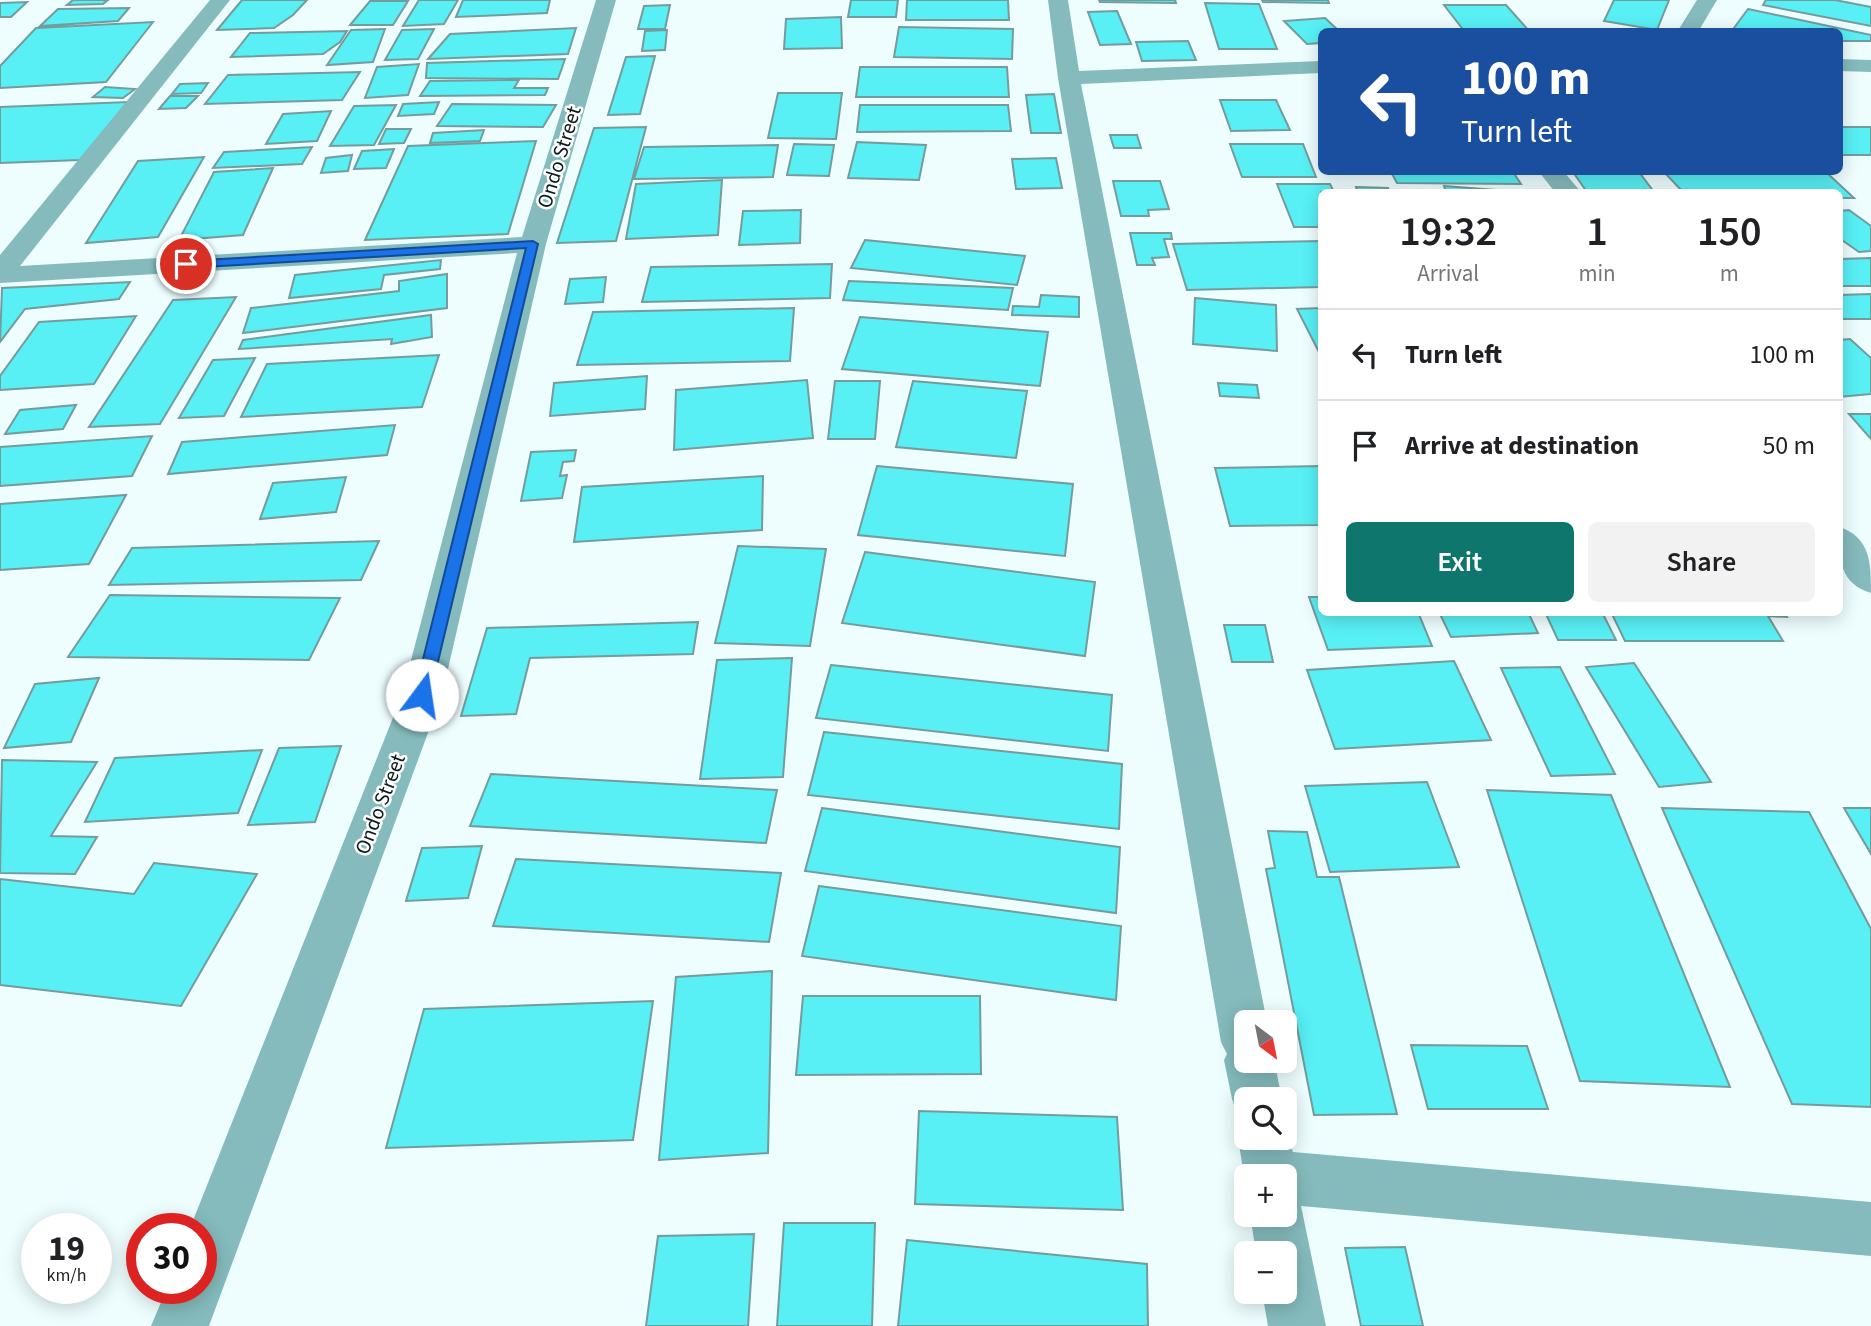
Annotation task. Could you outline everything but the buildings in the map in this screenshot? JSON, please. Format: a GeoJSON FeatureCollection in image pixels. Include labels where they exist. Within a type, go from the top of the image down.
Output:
{"type":"FeatureCollection","features":[{"type":"Feature","properties":{"kind":"street"},"geometry":{"type":"LineString","coordinates":[[0,274],[220,0]]}},
{"type":"Feature","properties":{"kind":"street","name":"Ondo Street"},"geometry":{"type":"LineString","coordinates":[[217,1229],[422,695],[533,244],[606,0]]}},
{"type":"Feature","properties":{"kind":"street"},"geometry":{"type":"LineString","coordinates":[[1058,0],[1069,78],[1240,1010]]}},
{"type":"Feature","properties":{"kind":"street"},"geometry":{"type":"LineString","coordinates":[[1690,28],[1707,0]]}},
{"type":"Feature","properties":{"kind":"street"},"geometry":{"type":"LineString","coordinates":[[1843,65],[1871,66]]}},
{"type":"Feature","properties":{"kind":"street"},"geometry":{"type":"LineString","coordinates":[[1069,78],[1318,67]]}},
{"type":"Feature","properties":{"kind":"street"},"geometry":{"type":"LineString","coordinates":[[1554,175],[1565,189]]}},
{"type":"Feature","properties":{"kind":"street"},"geometry":{"type":"LineString","coordinates":[[0,274],[533,244]]}},
{"type":"Feature","properties":{"kind":"street"},"geometry":{"type":"LineString","coordinates":[[1843,544],[1871,580]]}},
{"type":"Feature","properties":{"kind":"street"},"geometry":{"type":"LineString","coordinates":[[1297,1179],[1871,1229]]}},
{"type":"Feature","properties":{"kind":"street"},"geometry":{"type":"LineString","coordinates":[[180,1326],[189,1304]]}},
{"type":"Feature","properties":{"kind":"street"},"geometry":{"type":"LineString","coordinates":[[1293,1304],[1297,1326]]}},
{"type":"Feature","properties":{"kind":"route"},"geometry":{"type":"LineString","coordinates":[[186,264],[533,244],[422,695]]}}]}
